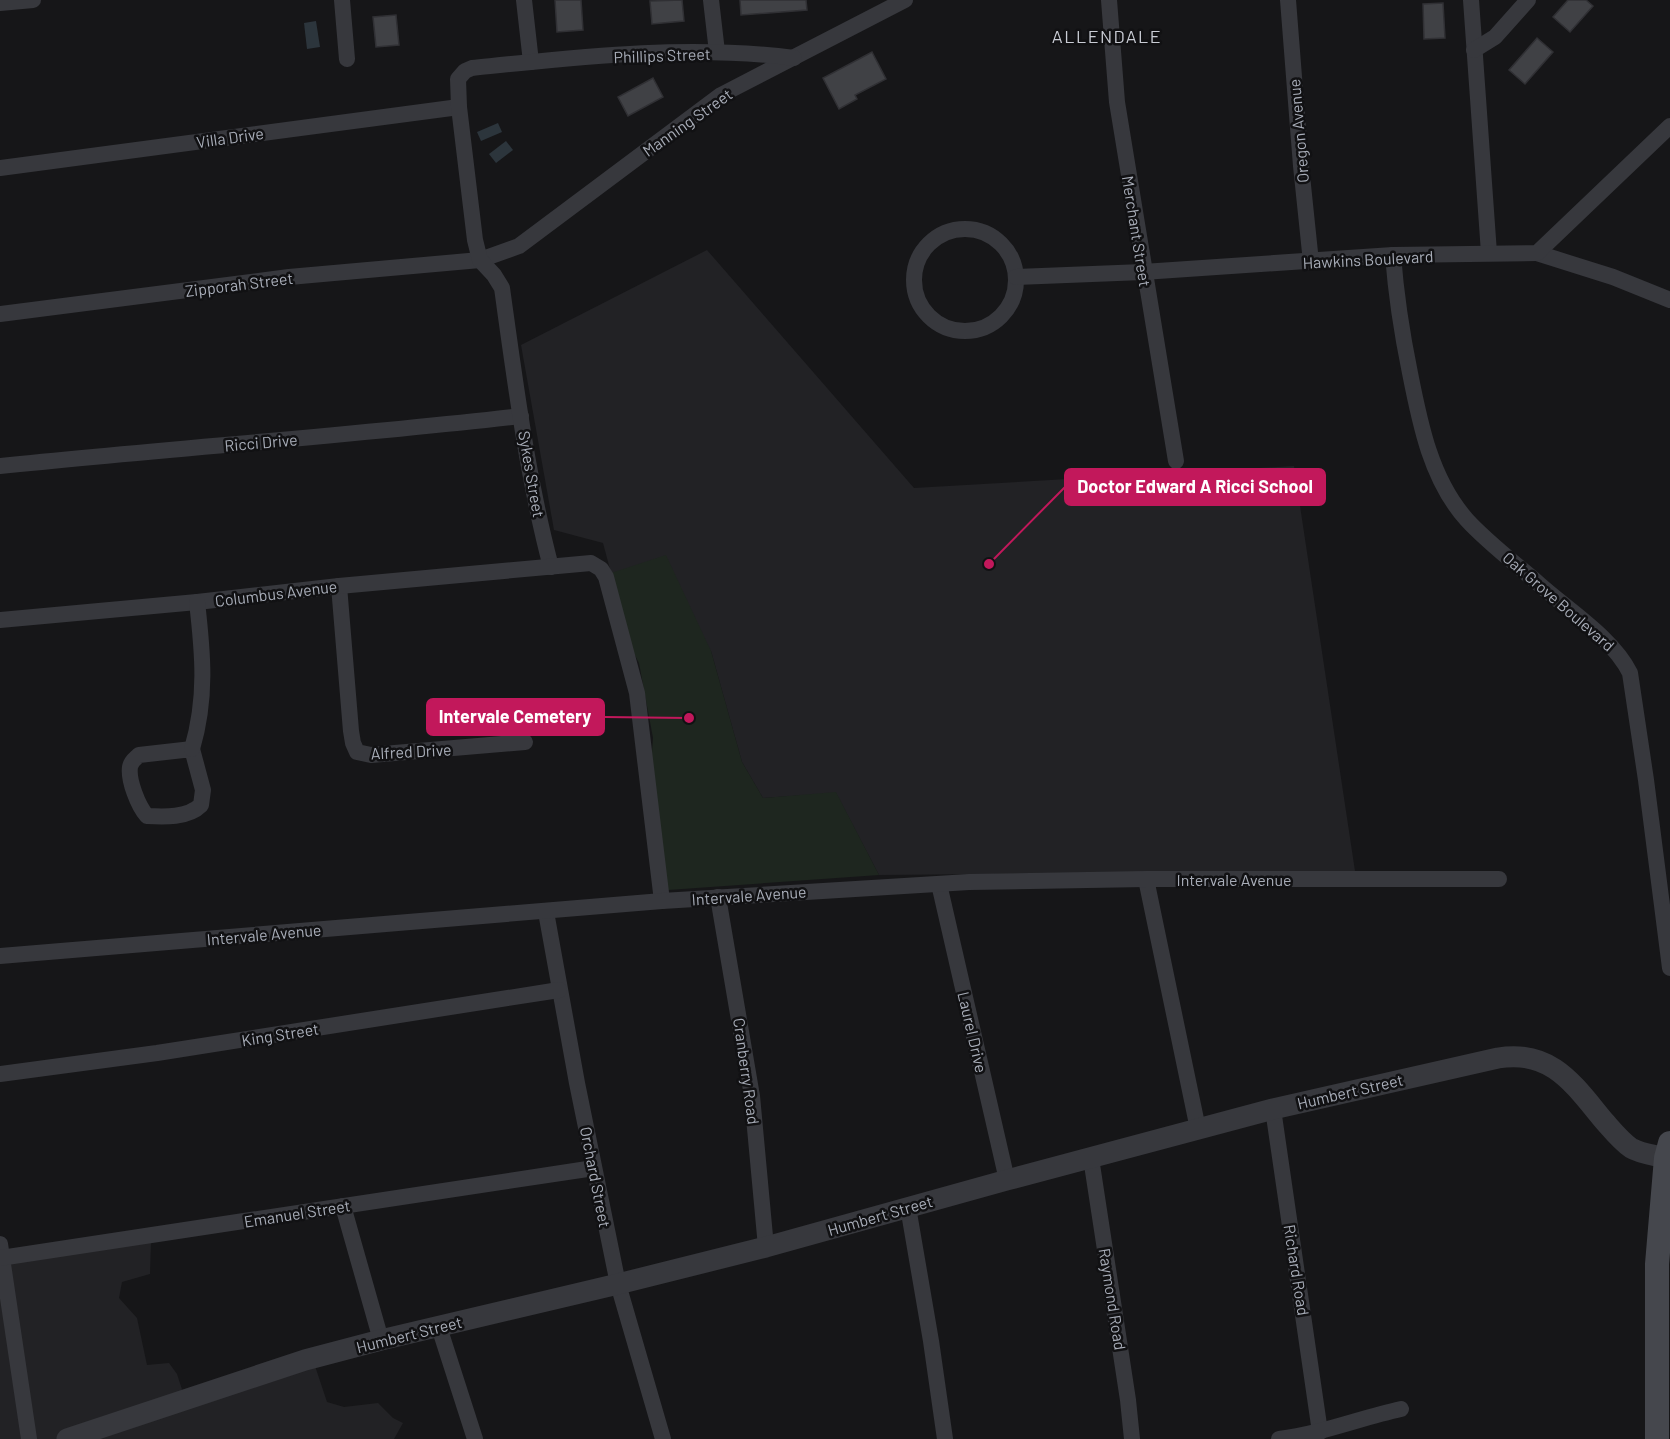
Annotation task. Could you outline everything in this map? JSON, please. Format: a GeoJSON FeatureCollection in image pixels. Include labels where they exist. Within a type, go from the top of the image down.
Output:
{"type":"FeatureCollection","features":[{"type":"Feature","properties":{"kind":"main road"},"geometry":{"type":"LineString","coordinates":[[1657,1439],[1657,1264],[1668,1150]]}},
{"type":"Feature","properties":{"kind":"street"},"geometry":{"type":"LineString","coordinates":[[0,3],[33,0]]}},
{"type":"Feature","properties":{"kind":"street"},"geometry":{"type":"LineString","coordinates":[[342,0],[347,59]]}},
{"type":"Feature","properties":{"kind":"street"},"geometry":{"type":"LineString","coordinates":[[524,0],[531,62]]}},
{"type":"Feature","properties":{"kind":"street"},"geometry":{"type":"LineString","coordinates":[[711,0],[717,52]]}},
{"type":"Feature","properties":{"kind":"street","name":"Manning Street"},"geometry":{"type":"LineString","coordinates":[[480,260],[519,246],[721,94],[904,0]]}},
{"type":"Feature","properties":{"kind":"street","name":"Merchant Street"},"geometry":{"type":"LineString","coordinates":[[1109,0],[1117,102],[1143,272],[1176,462]]}},
{"type":"Feature","properties":{"kind":"street","name":"Oregon Avenue"},"geometry":{"type":"LineString","coordinates":[[1288,0],[1311,262]]}},
{"type":"Feature","properties":{"kind":"street"},"geometry":{"type":"LineString","coordinates":[[1471,0],[1489,253]]}},
{"type":"Feature","properties":{"kind":"street"},"geometry":{"type":"LineString","coordinates":[[1474,50],[1495,37],[1528,0]]}},
{"type":"Feature","properties":{"kind":"street","name":"Phillips Street"},"geometry":{"type":"LineString","coordinates":[[531,62],[680,52],[754,53],[794,58]]}},
{"type":"Feature","properties":{"kind":"street","name":"Sykes Street"},"geometry":{"type":"LineString","coordinates":[[531,62],[465,70],[458,79],[459,106],[475,240],[480,260],[494,275],[501,288],[521,416],[542,532],[551,567]]}},
{"type":"Feature","properties":{"kind":"street","name":"Villa Drive"},"geometry":{"type":"LineString","coordinates":[[0,168],[459,106]]}},
{"type":"Feature","properties":{"kind":"street"},"geometry":{"type":"LineString","coordinates":[[1537,253],[1670,126]]}},
{"type":"Feature","properties":{"kind":"street"},"geometry":{"type":"LineString","coordinates":[[961,229],[987,234],[999,242],[1013,264],[1016,277],[1011,303],[1003,314],[981,328],[968,331],[948,328],[931,318],[922,308],[916,296],[914,283],[915,270],[926,246],[948,232],[961,229]]}},
{"type":"Feature","properties":{"kind":"street","name":"Hawkins Boulevard"},"geometry":{"type":"LineString","coordinates":[[1016,277],[1143,272],[1393,255],[1537,253],[1613,277],[1670,300]]}},
{"type":"Feature","properties":{"kind":"street","name":"Oak Grove Boulevard"},"geometry":{"type":"LineString","coordinates":[[1393,255],[1404,342],[1420,425],[1434,465],[1449,494],[1467,520],[1611,645],[1623,659],[1630,673],[1670,968]]}},
{"type":"Feature","properties":{"kind":"street","name":"Zipporah Street"},"geometry":{"type":"LineString","coordinates":[[0,314],[289,277],[480,260]]}},
{"type":"Feature","properties":{"kind":"street","name":"Ricci Drive"},"geometry":{"type":"LineString","coordinates":[[0,466],[521,416]]}},
{"type":"Feature","properties":{"kind":"street"},"geometry":{"type":"LineString","coordinates":[[551,567],[591,563],[601,569],[606,577],[637,693],[662,901]]}},
{"type":"Feature","properties":{"kind":"street","name":"Columbus Avenue"},"geometry":{"type":"LineString","coordinates":[[0,620],[551,567]]}},
{"type":"Feature","properties":{"kind":"street","name":"Alfred Drive"},"geometry":{"type":"LineString","coordinates":[[339,586],[352,743],[357,752],[371,755],[525,742]]}},
{"type":"Feature","properties":{"kind":"street"},"geometry":{"type":"LineString","coordinates":[[192,749],[139,755],[133,760],[130,768],[134,793],[147,816],[162,817],[190,813],[201,805],[203,790],[192,749],[199,727],[204,674],[197,602]]}},
{"type":"Feature","properties":{"kind":"street"},"geometry":{"type":"LineString","coordinates":[[1146,879],[1198,1130]]}},
{"type":"Feature","properties":{"kind":"street","name":"Intervale Avenue"},"geometry":{"type":"LineString","coordinates":[[0,956],[662,901],[939,884],[1146,879],[1499,879]]}},
{"type":"Feature","properties":{"kind":"street","name":"Laurel Drive"},"geometry":{"type":"LineString","coordinates":[[939,884],[1007,1180]]}},
{"type":"Feature","properties":{"kind":"street","name":"Cranberry Road"},"geometry":{"type":"LineString","coordinates":[[718,897],[752,1096],[766,1247]]}},
{"type":"Feature","properties":{"kind":"street","name":"Orchard Street"},"geometry":{"type":"LineString","coordinates":[[546,912],[559,990],[618,1284],[663,1439]]}},
{"type":"Feature","properties":{"kind":"street","name":"King Street"},"geometry":{"type":"LineString","coordinates":[[0,1074],[157,1053],[559,990]]}},
{"type":"Feature","properties":{"kind":"street","name":"Humbert Street"},"geometry":{"type":"LineString","coordinates":[[67,1439],[305,1360],[766,1247],[1273,1109],[1498,1058],[1515,1055],[1556,1068],[1567,1077],[1620,1139],[1632,1149],[1668,1150]]}},
{"type":"Feature","properties":{"kind":"street","name":"Richard Road"},"geometry":{"type":"LineString","coordinates":[[1273,1109],[1320,1432]]}},
{"type":"Feature","properties":{"kind":"street","name":"Raymond Road"},"geometry":{"type":"LineString","coordinates":[[1091,1158],[1132,1439]]}},
{"type":"Feature","properties":{"kind":"street","name":"Emanuel Street"},"geometry":{"type":"LineString","coordinates":[[1,1253],[343,1206],[594,1168]]}},
{"type":"Feature","properties":{"kind":"street"},"geometry":{"type":"LineString","coordinates":[[343,1206],[381,1340]]}},
{"type":"Feature","properties":{"kind":"street"},"geometry":{"type":"LineString","coordinates":[[908,1207],[945,1439]]}},
{"type":"Feature","properties":{"kind":"street"},"geometry":{"type":"LineString","coordinates":[[1,1253],[29,1439]]}},
{"type":"Feature","properties":{"kind":"street"},"geometry":{"type":"LineString","coordinates":[[439,1327],[475,1439]]}},
{"type":"Feature","properties":{"kind":"street"},"geometry":{"type":"LineString","coordinates":[[1279,1439],[1320,1432],[1401,1409]]}},
{"type":"Feature","properties":{"kind":"shaded area"},"geometry":{"type":"Polygon","coordinates":[[[316,21],[320,47],[307,49],[304,23],[316,21]]]}},
{"type":"Feature","properties":{"kind":"shaded area"},"geometry":{"type":"Polygon","coordinates":[[[498,123],[502,132],[481,141],[477,132],[498,123]]]}},
{"type":"Feature","properties":{"kind":"shaded area"},"geometry":{"type":"Polygon","coordinates":[[[506,141],[513,150],[496,163],[489,154],[506,141]]]}},
{"type":"Feature","properties":{"kind":"shaded area"},"geometry":{"type":"Polygon","coordinates":[[[707,250],[914,488],[1294,466],[1355,871],[879,875],[836,793],[763,798],[742,762],[711,651],[611,573],[603,543],[554,530],[521,345],[707,250]]]}},
{"type":"Feature","properties":{"kind":"shaded area"},"geometry":{"type":"Polygon","coordinates":[[[666,555],[711,651],[742,762],[763,798],[836,792],[879,875],[668,890],[651,767],[653,738],[639,663],[630,646],[611,573],[666,555]]]}},
{"type":"Feature","properties":{"kind":"shaded area"},"geometry":{"type":"Polygon","coordinates":[[[151,1241],[150,1274],[122,1282],[119,1298],[137,1318],[147,1365],[169,1363],[177,1374],[187,1405],[315,1366],[327,1402],[344,1407],[378,1403],[393,1418],[403,1423],[394,1439],[0,1439],[0,1260],[151,1241]]]}},
{"type":"Feature","properties":{"kind":"building"},"geometry":{"type":"Polygon","coordinates":[[[555,0],[581,0],[583,30],[557,32],[555,0]]]}},
{"type":"Feature","properties":{"kind":"building"},"geometry":{"type":"Polygon","coordinates":[[[682,0],[684,21],[652,24],[650,1],[682,0]]]}},
{"type":"Feature","properties":{"kind":"building"},"geometry":{"type":"Polygon","coordinates":[[[740,0],[806,0],[807,10],[741,15],[740,0]]]}},
{"type":"Feature","properties":{"kind":"building"},"geometry":{"type":"Polygon","coordinates":[[[1568,0],[1586,0],[1593,6],[1570,32],[1553,17],[1568,0]]]}},
{"type":"Feature","properties":{"kind":"building"},"geometry":{"type":"Polygon","coordinates":[[[1443,3],[1445,38],[1424,39],[1423,4],[1443,3]]]}},
{"type":"Feature","properties":{"kind":"building"},"geometry":{"type":"Polygon","coordinates":[[[396,15],[399,45],[376,47],[373,17],[396,15]]]}},
{"type":"Feature","properties":{"kind":"building"},"geometry":{"type":"Polygon","coordinates":[[[1537,38],[1553,52],[1525,84],[1509,70],[1537,38]]]}},
{"type":"Feature","properties":{"kind":"building"},"geometry":{"type":"Polygon","coordinates":[[[872,52],[886,79],[855,95],[857,99],[839,109],[823,78],[872,52]]]}},
{"type":"Feature","properties":{"kind":"building"},"geometry":{"type":"Polygon","coordinates":[[[653,78],[663,97],[628,116],[618,97],[653,78]]]}},
{"type":"Feature","properties":{"kind":"place","name":"Doctor Edward A Ricci School"},"geometry":{"type":"Point","coordinates":[989,564]}},
{"type":"Feature","properties":{"kind":"place","name":"Intervale Cemetery"},"geometry":{"type":"Point","coordinates":[689,718]}},
{"type":"Feature","properties":{"kind":"district","name":"ALLENDALE"},"geometry":{"type":"Point","coordinates":[1107,36]}}]}
